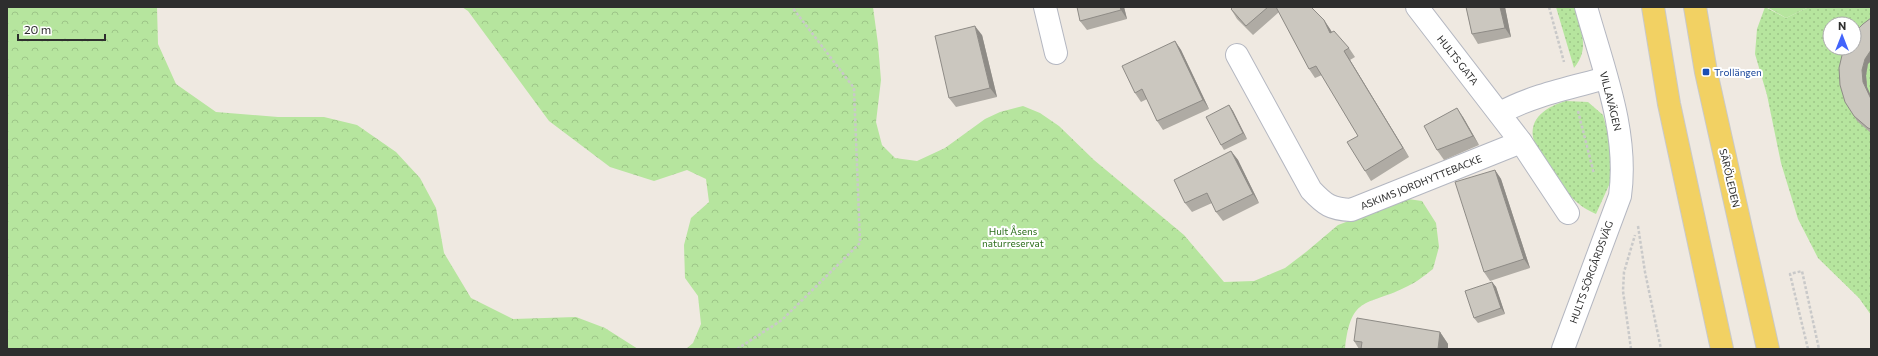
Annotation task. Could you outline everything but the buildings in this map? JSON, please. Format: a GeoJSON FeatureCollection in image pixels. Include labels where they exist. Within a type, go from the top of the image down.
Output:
{"type":"FeatureCollection","features":[{"type":"Feature","properties":{"kind":"main road"},"geometry":{"type":"LineString","coordinates":[[1653,7],[1669,104],[1722,349]]}},
{"type":"Feature","properties":{"kind":"main road","name":"SÄRÖLEDEN"},"geometry":{"type":"LineString","coordinates":[[1695,7],[1706,72],[1768,349]]}},
{"type":"Feature","properties":{"kind":"street"},"geometry":{"type":"LineString","coordinates":[[1045,7],[1056,53]]}},
{"type":"Feature","properties":{"kind":"street","name":"HULTS GATA"},"geometry":{"type":"LineString","coordinates":[[1418,7],[1500,113],[1568,213]]}},
{"type":"Feature","properties":{"kind":"street","name":"VILLAVÄGEN"},"geometry":{"type":"LineString","coordinates":[[1586,7],[1617,116],[1623,175],[1620,196]]}},
{"type":"Feature","properties":{"kind":"street","name":"ASKIMS JORDHYTTEBACKE"},"geometry":{"type":"LineString","coordinates":[[1237,55],[1311,190],[1324,204],[1336,210],[1351,210],[1521,142]]}},
{"type":"Feature","properties":{"kind":"street"},"geometry":{"type":"LineString","coordinates":[[1500,113],[1515,105],[1548,93],[1606,78]]}},
{"type":"Feature","properties":{"kind":"street","name":"HULTS SÖRGÅRDSVÄG"},"geometry":{"type":"LineString","coordinates":[[1563,349],[1620,196]]}},
{"type":"Feature","properties":{"kind":"path"},"geometry":{"type":"LineString","coordinates":[[736,349],[782,320],[860,243],[854,88],[792,7]]}},
{"type":"Feature","properties":{"kind":"path"},"geometry":{"type":"LineString","coordinates":[[1631,349],[1623,292],[1624,272],[1638,227]]}},
{"type":"Feature","properties":{"kind":"path"},"geometry":{"type":"LineString","coordinates":[[1808,349],[1790,274],[1802,271],[1819,349]]}},
{"type":"Feature","properties":{"kind":"green space"},"geometry":{"type":"Polygon","coordinates":[[[7,7],[157,7],[158,44],[176,84],[216,112],[278,117],[324,117],[357,125],[396,152],[420,178],[436,208],[444,253],[471,298],[513,319],[576,317],[605,328],[638,349],[7,349],[7,7]]]}},
{"type":"Feature","properties":{"kind":"green space","name":"Hult Åsens naturreservat"},"geometry":{"type":"Polygon","coordinates":[[[462,7],[873,7],[881,80],[876,122],[882,145],[895,158],[917,161],[945,148],[985,119],[1000,112],[1023,106],[1040,113],[1059,126],[1094,160],[1184,235],[1224,282],[1254,281],[1285,268],[1338,225],[1408,199],[1422,201],[1436,223],[1439,247],[1433,269],[1424,276],[1408,286],[1364,304],[1357,310],[1352,318],[1348,331],[1345,349],[686,349],[693,343],[701,324],[698,296],[685,278],[684,245],[691,218],[709,202],[706,179],[687,170],[654,181],[610,167],[549,121],[468,11],[462,7]]]}},
{"type":"Feature","properties":{"kind":"green space"},"geometry":{"type":"Polygon","coordinates":[[[1556,7],[1574,7],[1579,23],[1583,38],[1583,46],[1579,61],[1574,68],[1556,7]]]}},
{"type":"Feature","properties":{"kind":"green space"},"geometry":{"type":"Polygon","coordinates":[[[1765,7],[1786,18],[1809,7],[1871,7],[1871,315],[1859,298],[1818,258],[1798,219],[1781,163],[1767,95],[1755,54],[1757,29],[1765,7]]]}},
{"type":"Feature","properties":{"kind":"green space"},"geometry":{"type":"Polygon","coordinates":[[[1767,7],[1809,7],[1786,18],[1767,7]]]}},
{"type":"Feature","properties":{"kind":"green space"},"geometry":{"type":"Polygon","coordinates":[[[1566,101],[1588,102],[1603,115],[1614,156],[1614,174],[1596,214],[1581,206],[1570,196],[1534,141],[1533,133],[1536,120],[1541,114],[1552,106],[1566,101]]]}},
{"type":"Feature","properties":{"kind":"place","name":"Trollängen"},"geometry":{"type":"Point","coordinates":[1706,72]}}]}
